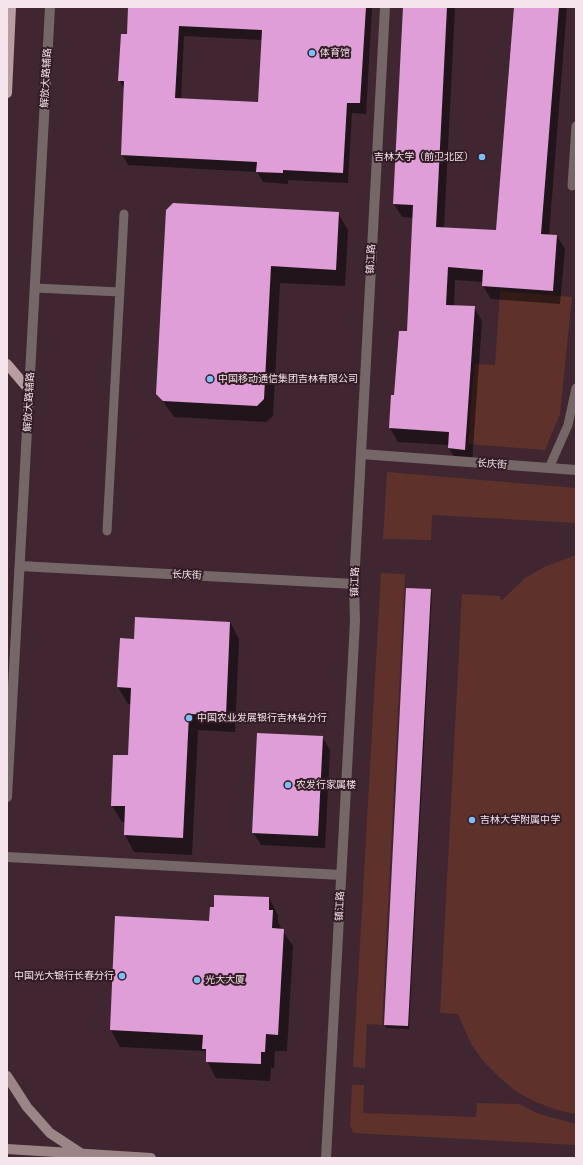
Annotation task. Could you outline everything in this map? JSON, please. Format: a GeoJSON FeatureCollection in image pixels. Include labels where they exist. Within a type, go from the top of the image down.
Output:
{"type":"FeatureCollection","features":[{"type":"Feature","properties":{"kind":"main road"},"geometry":{"type":"LineString","coordinates":[[7,93],[11,7]]}},
{"type":"Feature","properties":{"kind":"main road"},"geometry":{"type":"LineString","coordinates":[[7,364],[30,391]]}},
{"type":"Feature","properties":{"kind":"main road"},"geometry":{"type":"LineString","coordinates":[[7,1076],[27,1107],[50,1133],[82,1154]]}},
{"type":"Feature","properties":{"kind":"main road"},"geometry":{"type":"LineString","coordinates":[[7,1150],[151,1158]]}},
{"type":"Feature","properties":{"kind":"street","name":"解放大路辅路"},"geometry":{"type":"LineString","coordinates":[[7,797],[50,7]]}},
{"type":"Feature","properties":{"kind":"street","name":"镇江路"},"geometry":{"type":"LineString","coordinates":[[326,1158],[355,621],[354,584],[385,7]]}},
{"type":"Feature","properties":{"kind":"street","name":"长庆街"},"geometry":{"type":"LineString","coordinates":[[361,454],[576,470]]}},
{"type":"Feature","properties":{"kind":"street","name":"长庆街"},"geometry":{"type":"LineString","coordinates":[[20,566],[354,584]]}},
{"type":"Feature","properties":{"kind":"street"},"geometry":{"type":"LineString","coordinates":[[7,857],[341,875]]}},
{"type":"Feature","properties":{"kind":"lane"},"geometry":{"type":"LineString","coordinates":[[572,186],[576,126]]}},
{"type":"Feature","properties":{"kind":"lane"},"geometry":{"type":"LineString","coordinates":[[107,531],[124,214]]}},
{"type":"Feature","properties":{"kind":"lane"},"geometry":{"type":"LineString","coordinates":[[35,288],[120,292]]}},
{"type":"Feature","properties":{"kind":"lane"},"geometry":{"type":"LineString","coordinates":[[549,468],[572,427],[576,388]]}},
{"type":"Feature","properties":{"kind":"shaded area"},"geometry":{"type":"Polygon","coordinates":[[[500,291],[572,297],[560,414],[545,450],[468,444],[474,364],[495,365],[500,291]]]}},
{"type":"Feature","properties":{"kind":"shaded area"},"geometry":{"type":"Polygon","coordinates":[[[387,472],[576,488],[576,523],[432,515],[431,540],[383,539],[387,472]]]}},
{"type":"Feature","properties":{"kind":"shaded area"},"geometry":{"type":"Polygon","coordinates":[[[576,555],[576,1114],[557,1110],[536,1102],[517,1092],[484,1062],[471,1044],[458,1014],[440,1013],[462,594],[500,596],[501,601],[525,578],[544,567],[576,555]]]}},
{"type":"Feature","properties":{"kind":"shaded area"},"geometry":{"type":"Polygon","coordinates":[[[381,573],[405,574],[382,1025],[367,1024],[365,1068],[353,1067],[381,573]]]}},
{"type":"Feature","properties":{"kind":"shaded area"},"geometry":{"type":"Polygon","coordinates":[[[352,1085],[364,1085],[363,1113],[476,1117],[477,1103],[519,1104],[539,1114],[576,1124],[576,1145],[353,1133],[350,1125],[352,1085]]]}},
{"type":"Feature","properties":{"kind":"building"},"geometry":{"type":"Polygon","coordinates":[[[128,7],[366,7],[360,103],[347,103],[343,173],[283,170],[283,173],[256,172],[257,162],[121,155],[124,81],[118,81],[121,34],[127,34],[128,7]],[[179,26],[175,98],[258,102],[262,30],[179,26]]]}},
{"type":"Feature","properties":{"kind":"building"},"geometry":{"type":"Polygon","coordinates":[[[403,7],[447,7],[436,227],[496,230],[514,7],[559,7],[541,234],[557,235],[553,291],[482,286],[483,270],[448,267],[446,305],[475,306],[465,450],[448,448],[449,432],[389,428],[391,395],[394,395],[399,331],[407,331],[413,205],[393,204],[403,7]]]}},
{"type":"Feature","properties":{"kind":"building"},"geometry":{"type":"Polygon","coordinates":[[[173,203],[339,212],[336,270],[271,266],[264,399],[257,406],[163,401],[156,394],[166,210],[173,203]]]}},
{"type":"Feature","properties":{"kind":"building"},"geometry":{"type":"Polygon","coordinates":[[[406,588],[431,589],[408,1026],[384,1025],[406,588]]]}},
{"type":"Feature","properties":{"kind":"building"},"geometry":{"type":"Polygon","coordinates":[[[135,617],[230,622],[226,715],[189,714],[183,838],[124,835],[125,806],[111,806],[113,755],[128,755],[131,688],[117,687],[120,638],[134,639],[135,617]]]}},
{"type":"Feature","properties":{"kind":"building","name":"农发行家属楼"},"geometry":{"type":"Polygon","coordinates":[[[257,733],[323,736],[318,836],[252,833],[257,733]]]}},
{"type":"Feature","properties":{"kind":"building","name":"光大大厦"},"geometry":{"type":"Polygon","coordinates":[[[214,895],[269,897],[269,910],[273,910],[272,928],[284,929],[278,1035],[266,1034],[265,1052],[261,1052],[261,1064],[206,1062],[206,1049],[202,1049],[203,1035],[110,1030],[115,916],[209,921],[210,907],[214,907],[214,895]]]}},
{"type":"Feature","properties":{"kind":"place","name":"体育馆"},"geometry":{"type":"Point","coordinates":[312,53]}},
{"type":"Feature","properties":{"kind":"place","name":"吉林大学（前卫北区）"},"geometry":{"type":"Point","coordinates":[482,157]}},
{"type":"Feature","properties":{"kind":"place","name":"中国移动通信集团吉林有限公司"},"geometry":{"type":"Point","coordinates":[210,379]}},
{"type":"Feature","properties":{"kind":"place","name":"中国农业发展银行吉林省分行"},"geometry":{"type":"Point","coordinates":[189,718]}},
{"type":"Feature","properties":{"kind":"place","name":"农发行家属楼"},"geometry":{"type":"Point","coordinates":[288,785]}},
{"type":"Feature","properties":{"kind":"place","name":"吉林大学附属中学"},"geometry":{"type":"Point","coordinates":[472,820]}},
{"type":"Feature","properties":{"kind":"place","name":"中国光大银行长春分行"},"geometry":{"type":"Point","coordinates":[122,976]}},
{"type":"Feature","properties":{"kind":"place","name":"光大大厦"},"geometry":{"type":"Point","coordinates":[197,980]}}]}
